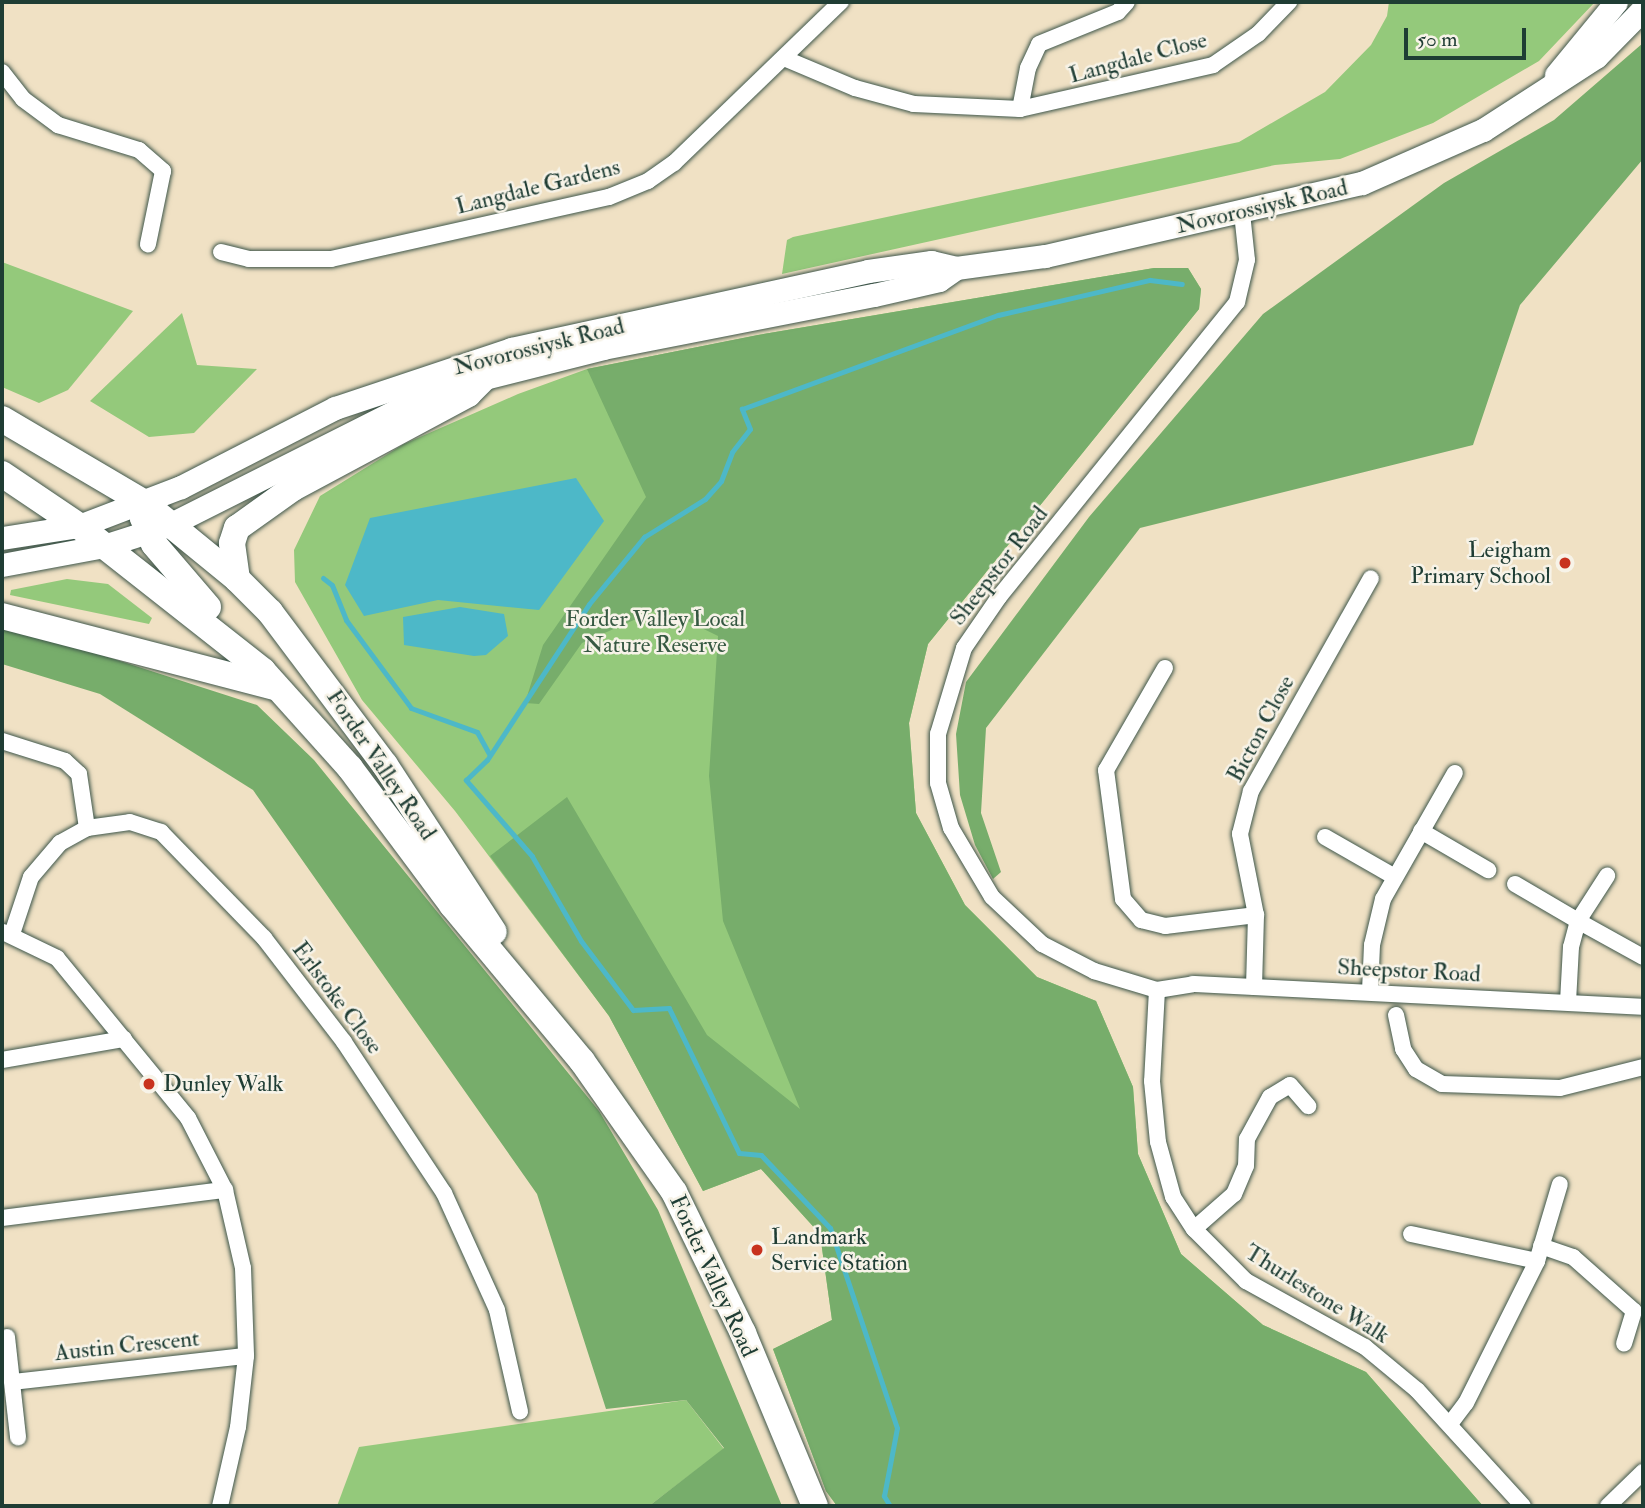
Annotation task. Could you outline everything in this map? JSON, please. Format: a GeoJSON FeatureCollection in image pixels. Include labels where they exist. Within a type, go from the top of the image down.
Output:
{"type":"FeatureCollection","features":[{"type":"Feature","properties":{"kind":"main road","name":"Novorossiysk Road"},"geometry":{"type":"LineString","coordinates":[[1548,86],[1616,2]]}},
{"type":"Feature","properties":{"kind":"main road","name":"Novorossiysk Road"},"geometry":{"type":"LineString","coordinates":[[79,526],[143,502],[335,408],[511,349],[868,271],[931,262],[956,268],[1045,256],[1242,213],[1362,183],[1483,130],[1596,57],[1643,10]]}},
{"type":"Feature","properties":{"kind":"main road","name":"Novorossiysk Road"},"geometry":{"type":"LineString","coordinates":[[104,546],[158,529],[400,409],[484,378],[603,348],[939,280],[956,268]]}},
{"type":"Feature","properties":{"kind":"main road"},"geometry":{"type":"LineString","coordinates":[[237,579],[232,543],[237,528],[293,488],[468,394],[484,378]]}},
{"type":"Feature","properties":{"kind":"main road"},"geometry":{"type":"LineString","coordinates":[[2,419],[143,502],[182,581],[251,648],[269,679]]}},
{"type":"Feature","properties":{"kind":"main road","name":"Forder Valley Road"},"geometry":{"type":"LineString","coordinates":[[2,474],[79,526],[269,679],[350,768],[452,905],[582,1060]]}},
{"type":"Feature","properties":{"kind":"main road"},"geometry":{"type":"LineString","coordinates":[[2,538],[79,526]]}},
{"type":"Feature","properties":{"kind":"main road","name":"Forder Valley Road"},"geometry":{"type":"LineString","coordinates":[[158,529],[237,579],[318,671],[674,1192],[743,1333],[815,1506]]}},
{"type":"Feature","properties":{"kind":"main road"},"geometry":{"type":"LineString","coordinates":[[7,564],[104,546]]}},
{"type":"Feature","properties":{"kind":"main road"},"geometry":{"type":"LineString","coordinates":[[2,616],[269,679]]}},
{"type":"Feature","properties":{"kind":"street","name":"Langdale Gardens"},"geometry":{"type":"LineString","coordinates":[[221,252],[249,258],[331,259],[610,197],[648,181],[674,163],[786,59],[841,2]]}},
{"type":"Feature","properties":{"kind":"street","name":"Langdale Close"},"geometry":{"type":"LineString","coordinates":[[1020,110],[1028,68],[1040,44],[1118,12],[1127,2]]}},
{"type":"Feature","properties":{"kind":"street","name":"Langdale Close"},"geometry":{"type":"LineString","coordinates":[[786,59],[855,88],[914,104],[1020,110],[1213,65],[1258,34],[1289,2]]}},
{"type":"Feature","properties":{"kind":"street"},"geometry":{"type":"LineString","coordinates":[[2,72],[23,99],[58,125],[139,150],[163,172],[148,244]]}},
{"type":"Feature","properties":{"kind":"street","name":"Sheepstor Road"},"geometry":{"type":"LineString","coordinates":[[1242,213],[1247,260],[1237,302],[974,633],[955,670],[938,734],[936,761],[942,805],[971,868],[992,897],[1062,957],[1157,990],[1193,984],[1643,1007]]}},
{"type":"Feature","properties":{"kind":"street","name":"Bicton Close"},"geometry":{"type":"LineString","coordinates":[[1254,987],[1256,915],[1240,834],[1251,791],[1371,578]]}},
{"type":"Feature","properties":{"kind":"street"},"geometry":{"type":"LineString","coordinates":[[1165,668],[1106,770],[1123,899],[1141,920],[1165,926],[1256,915]]}},
{"type":"Feature","properties":{"kind":"street"},"geometry":{"type":"LineString","coordinates":[[2,741],[65,761],[79,774],[87,828]]}},
{"type":"Feature","properties":{"kind":"street"},"geometry":{"type":"LineString","coordinates":[[1370,991],[1377,915],[1393,876],[1455,773]]}},
{"type":"Feature","properties":{"kind":"street","name":"Erlstoke Close"},"geometry":{"type":"LineString","coordinates":[[7,933],[44,857],[87,828],[130,822],[161,832],[264,938],[344,1042],[444,1193],[474,1253],[497,1310],[520,1411]]}},
{"type":"Feature","properties":{"kind":"street"},"geometry":{"type":"LineString","coordinates":[[1421,831],[1488,870]]}},
{"type":"Feature","properties":{"kind":"street"},"geometry":{"type":"LineString","coordinates":[[1325,837],[1393,876]]}},
{"type":"Feature","properties":{"kind":"street"},"geometry":{"type":"LineString","coordinates":[[1568,1002],[1571,947],[1578,920],[1607,876]]}},
{"type":"Feature","properties":{"kind":"street"},"geometry":{"type":"LineString","coordinates":[[1515,884],[1643,957]]}},
{"type":"Feature","properties":{"kind":"street"},"geometry":{"type":"LineString","coordinates":[[7,933],[57,958],[188,1118],[225,1189],[243,1268],[246,1356],[239,1427],[220,1506]]}},
{"type":"Feature","properties":{"kind":"street","name":"Thurlestone Walk"},"geometry":{"type":"LineString","coordinates":[[1157,990],[1152,1081],[1158,1142],[1173,1196],[1194,1228],[1246,1281],[1365,1346],[1450,1424],[1523,1506]]}},
{"type":"Feature","properties":{"kind":"street"},"geometry":{"type":"LineString","coordinates":[[1396,1015],[1403,1049],[1416,1069],[1442,1084],[1560,1088],[1643,1067]]}},
{"type":"Feature","properties":{"kind":"street"},"geometry":{"type":"LineString","coordinates":[[2,1060],[124,1038]]}},
{"type":"Feature","properties":{"kind":"street"},"geometry":{"type":"LineString","coordinates":[[1194,1228],[1234,1194],[1247,1166],[1247,1139],[1270,1097],[1290,1085],[1308,1106]]}},
{"type":"Feature","properties":{"kind":"street"},"geometry":{"type":"LineString","coordinates":[[1450,1424],[1466,1403],[1539,1253],[1560,1184]]}},
{"type":"Feature","properties":{"kind":"street"},"geometry":{"type":"LineString","coordinates":[[2,1218],[225,1189]]}},
{"type":"Feature","properties":{"kind":"street"},"geometry":{"type":"LineString","coordinates":[[1411,1234],[1573,1257],[1634,1311],[1624,1343]]}},
{"type":"Feature","properties":{"kind":"street"},"geometry":{"type":"LineString","coordinates":[[7,1337],[18,1437]]}},
{"type":"Feature","properties":{"kind":"street","name":"Austin Crescent"},"geometry":{"type":"LineString","coordinates":[[13,1382],[246,1356]]}},
{"type":"Feature","properties":{"kind":"street"},"geometry":{"type":"LineString","coordinates":[[1608,1506],[1643,1472]]}},
{"type":"Feature","properties":{"kind":"green space"},"geometry":{"type":"Polygon","coordinates":[[[1389,2],[1595,2],[1539,61],[1433,123],[1340,159],[1275,165],[782,274],[787,240],[793,237],[1239,142],[1325,92],[1371,45],[1387,16],[1389,2]]]}},
{"type":"Feature","properties":{"kind":"green space"},"geometry":{"type":"Polygon","coordinates":[[[1643,43],[1643,159],[1520,305],[1473,445],[1140,528],[986,728],[981,813],[1001,872],[993,879],[975,845],[960,795],[956,734],[966,682],[1089,517],[1263,314],[1444,183],[1554,120],[1643,43]]]}},
{"type":"Feature","properties":{"kind":"green space"},"geometry":{"type":"Polygon","coordinates":[[[2,262],[133,311],[68,390],[39,403],[2,387],[2,262]]]}},
{"type":"Feature","properties":{"kind":"green space","name":"Forder Valley Local Nature Reserve"},"geometry":{"type":"Polygon","coordinates":[[[1154,268],[1188,268],[1201,289],[1199,309],[928,644],[909,723],[916,813],[965,905],[1037,977],[1096,1001],[1133,1087],[1138,1154],[1181,1254],[1263,1325],[1366,1372],[1483,1506],[837,1506],[826,1491],[773,1349],[832,1320],[820,1234],[761,1169],[703,1191],[609,1016],[455,811],[362,700],[295,582],[294,550],[320,496],[404,444],[518,394],[587,369],[758,335],[1154,268]]]}},
{"type":"Feature","properties":{"kind":"green space","name":"Forder Valley Local Nature Reserve"},"geometry":{"type":"Polygon","coordinates":[[[1154,268],[1188,268],[1201,289],[1199,309],[928,644],[909,723],[916,813],[965,905],[1037,977],[1096,1001],[1133,1087],[1138,1154],[1181,1254],[1263,1325],[1366,1372],[1483,1506],[837,1506],[826,1491],[773,1349],[832,1320],[820,1234],[761,1169],[703,1191],[609,1016],[490,856],[567,797],[707,1035],[800,1109],[723,921],[709,776],[718,636],[661,608],[582,643],[539,704],[525,703],[543,645],[646,497],[587,369],[758,335],[1154,268]]]}},
{"type":"Feature","properties":{"kind":"green space"},"geometry":{"type":"Polygon","coordinates":[[[182,313],[197,365],[257,369],[194,433],[149,437],[90,401],[182,313]]]}},
{"type":"Feature","properties":{"kind":"green space"},"geometry":{"type":"Polygon","coordinates":[[[67,579],[108,584],[152,618],[149,624],[10,595],[11,590],[67,579]]]}},
{"type":"Feature","properties":{"kind":"green space"},"geometry":{"type":"Polygon","coordinates":[[[2,623],[257,705],[314,760],[599,1111],[658,1210],[782,1506],[649,1506],[724,1448],[686,1400],[606,1409],[537,1194],[253,790],[100,694],[2,664],[2,623]]]}},
{"type":"Feature","properties":{"kind":"green space"},"geometry":{"type":"Polygon","coordinates":[[[686,1400],[724,1449],[649,1506],[337,1506],[359,1447],[686,1400]]]}},
{"type":"Feature","properties":{"kind":"water"},"geometry":{"type":"Polygon","coordinates":[[[576,478],[604,521],[539,610],[438,600],[364,616],[345,585],[370,518],[576,478]]]}},
{"type":"Feature","properties":{"kind":"water"},"geometry":{"type":"Polygon","coordinates":[[[460,607],[504,614],[508,636],[486,655],[474,656],[404,645],[403,617],[460,607]]]}},
{"type":"Feature","properties":{"kind":"waterway"},"geometry":{"type":"LineString","coordinates":[[890,1506],[884,1496],[897,1428],[830,1228],[761,1155],[739,1153],[669,1008],[633,1010],[581,941],[532,856],[466,780],[487,760],[589,604],[644,537],[705,499],[721,481],[732,452],[750,429],[742,409],[998,315],[1150,280],[1182,284]]}},
{"type":"Feature","properties":{"kind":"waterway"},"geometry":{"type":"LineString","coordinates":[[323,578],[332,585],[346,620],[411,708],[477,732],[490,755]]}},
{"type":"Feature","properties":{"kind":"place","name":"Leigham Primary School"},"geometry":{"type":"Point","coordinates":[1565,563]}},
{"type":"Feature","properties":{"kind":"place","name":"Dunley Walk"},"geometry":{"type":"Point","coordinates":[149,1084]}},
{"type":"Feature","properties":{"kind":"place","name":"Landmark Service Station"},"geometry":{"type":"Point","coordinates":[757,1250]}}]}
